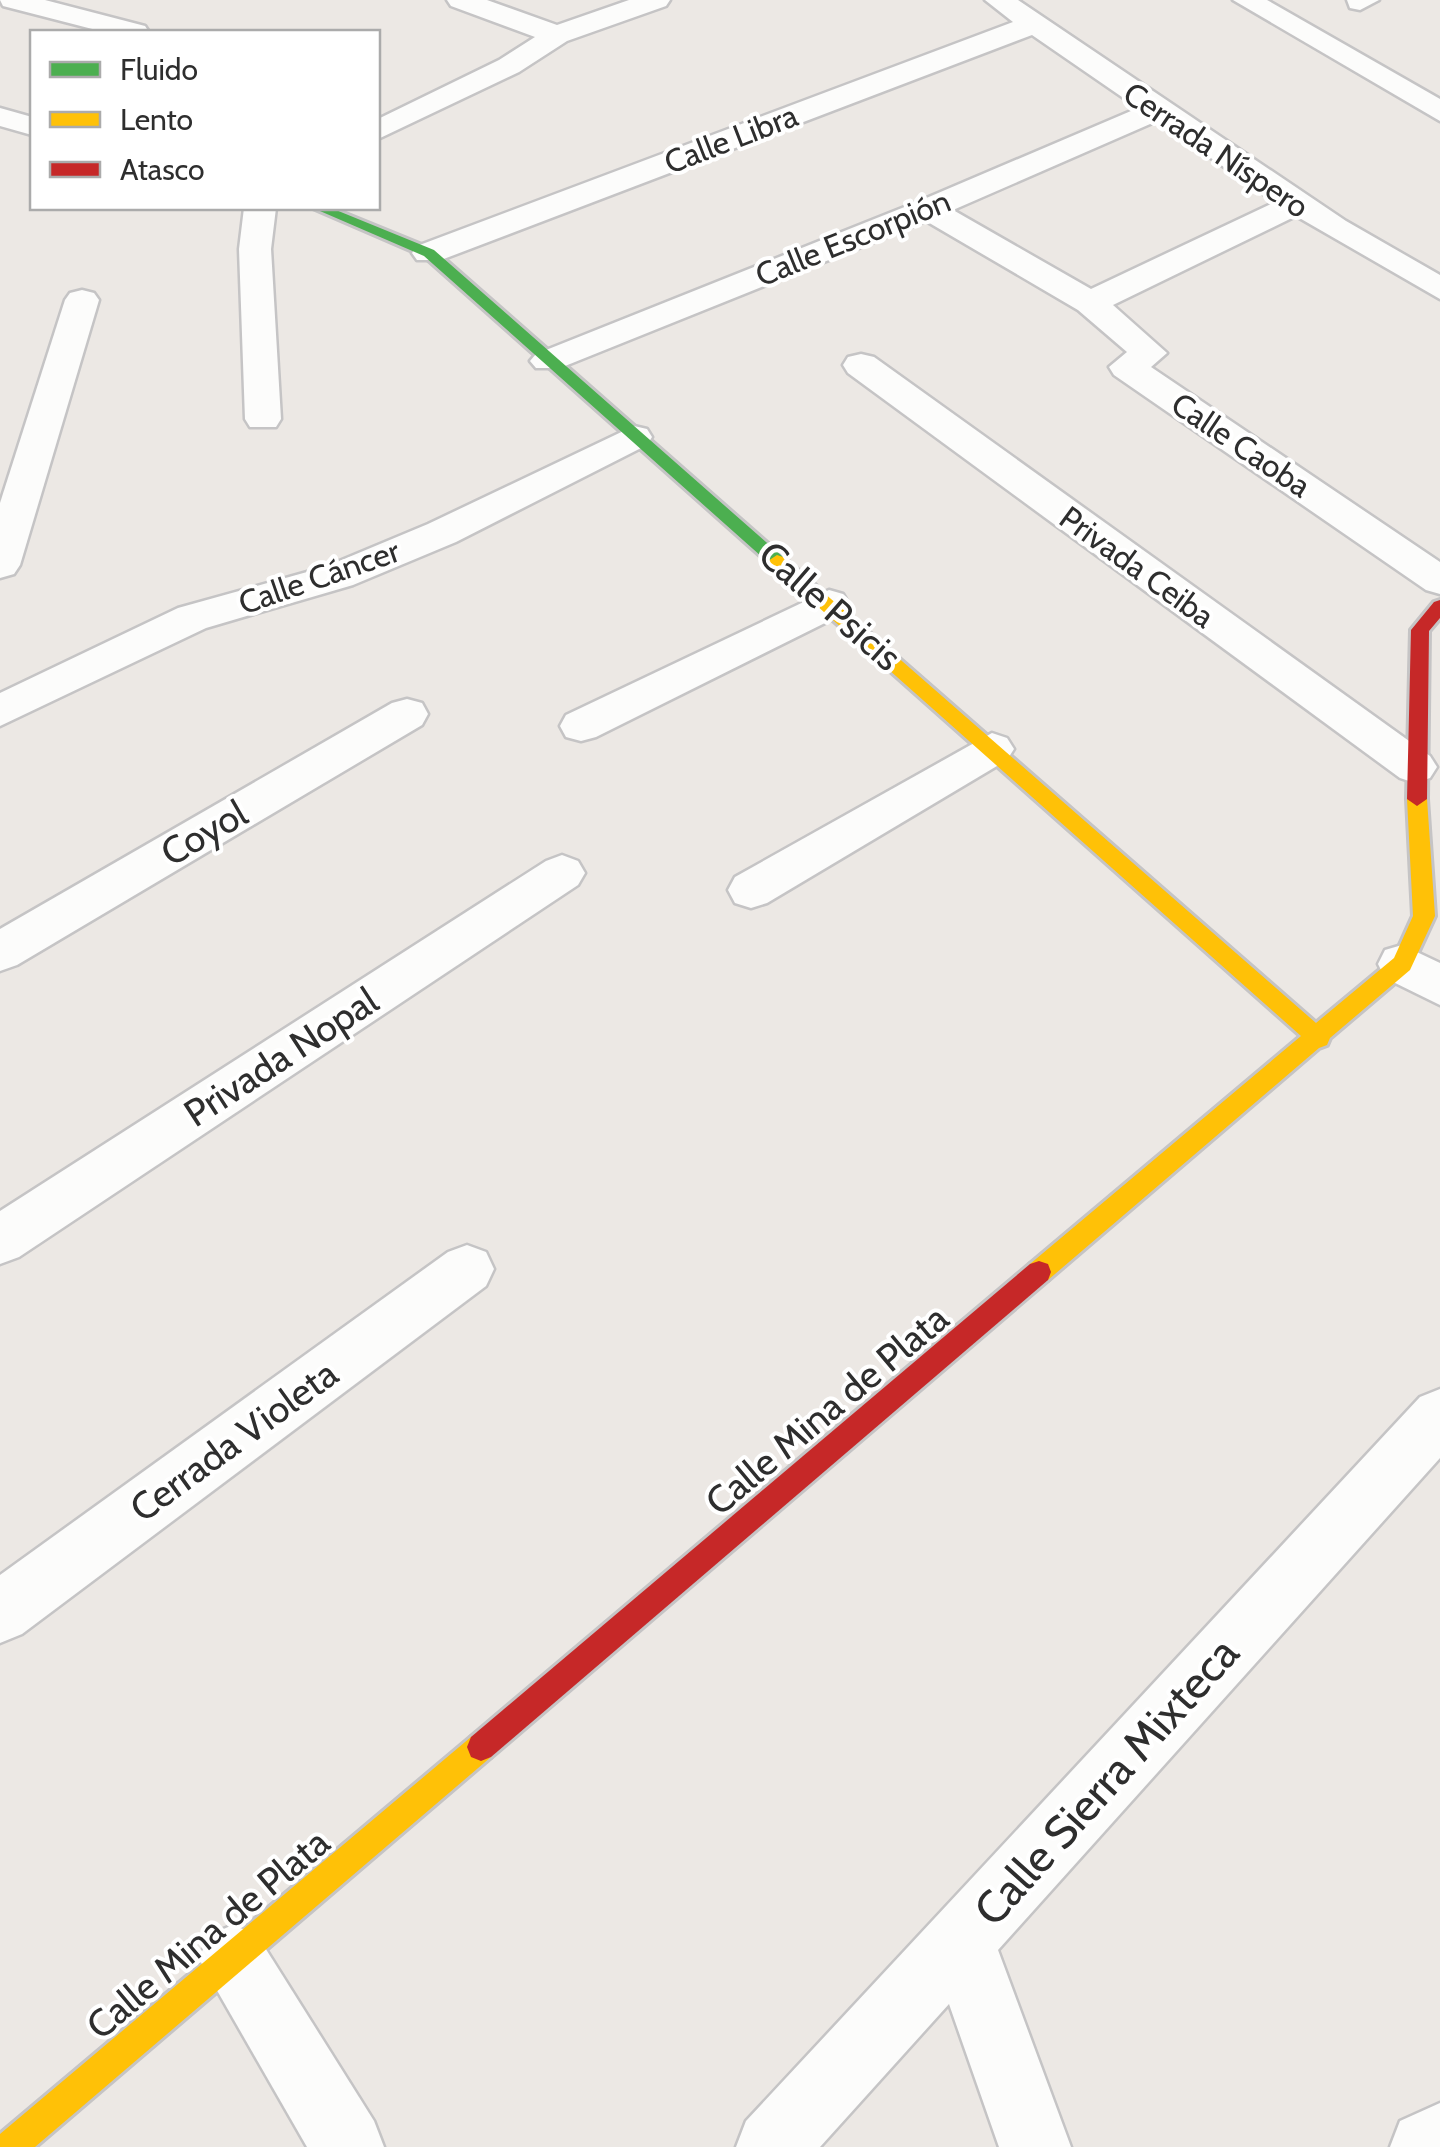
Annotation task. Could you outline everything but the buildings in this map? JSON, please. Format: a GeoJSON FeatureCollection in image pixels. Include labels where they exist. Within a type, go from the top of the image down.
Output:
{"type":"FeatureCollection","features":[{"type":"Feature","properties":{"kind":"street"},"geometry":{"type":"LineString","coordinates":[[13,0],[126,30]]}},
{"type":"Feature","properties":{"kind":"street"},"geometry":{"type":"LineString","coordinates":[[461,0],[557,35]]}},
{"type":"Feature","properties":{"kind":"street"},"geometry":{"type":"LineString","coordinates":[[380,129],[415,108],[508,66],[557,35],[656,0]]}},
{"type":"Feature","properties":{"kind":"street","name":"Cerrada Níspero"},"geometry":{"type":"LineString","coordinates":[[1000,0],[1156,112],[1334,228],[1440,289]]}},
{"type":"Feature","properties":{"kind":"street"},"geometry":{"type":"LineString","coordinates":[[1246,0],[1440,112]]}},
{"type":"Feature","properties":{"kind":"street","name":"Calle Libra"},"geometry":{"type":"LineString","coordinates":[[429,253],[1032,25]]}},
{"type":"Feature","properties":{"kind":"street"},"geometry":{"type":"LineString","coordinates":[[380,99],[415,108]]}},
{"type":"Feature","properties":{"kind":"street","name":"Calle Escorpión"},"geometry":{"type":"LineString","coordinates":[[548,360],[928,209],[1156,112]]}},
{"type":"Feature","properties":{"kind":"street"},"geometry":{"type":"LineString","coordinates":[[0,117],[30,125]]}},
{"type":"Feature","properties":{"kind":"street"},"geometry":{"type":"LineString","coordinates":[[928,209],[1090,303],[1298,203]]}},
{"type":"Feature","properties":{"kind":"street"},"geometry":{"type":"LineString","coordinates":[[260,210],[256,249],[264,420]]}},
{"type":"Feature","properties":{"kind":"street","name":"Calle Psicis"},"geometry":{"type":"LineString","coordinates":[[325,210],[429,253],[1319,1040]]}},
{"type":"Feature","properties":{"kind":"street"},"geometry":{"type":"LineString","coordinates":[[0,565],[82,300]]}},
{"type":"Feature","properties":{"kind":"street","name":"Calle Caoba"},"geometry":{"type":"LineString","coordinates":[[1090,303],[1148,354],[1128,367],[1440,581]]}},
{"type":"Feature","properties":{"kind":"street","name":"Privada Ceiba"},"geometry":{"type":"LineString","coordinates":[[862,366],[1415,767]]}},
{"type":"Feature","properties":{"kind":"street","name":"Calle Cáncer"},"geometry":{"type":"LineString","coordinates":[[0,710],[192,618],[339,576],[442,533],[634,437]]}},
{"type":"Feature","properties":{"kind":"street"},"geometry":{"type":"LineString","coordinates":[[581,726],[829,604]]}},
{"type":"Feature","properties":{"kind":"street","name":"Calle Mina de Plata"},"geometry":{"type":"LineString","coordinates":[[10,2147],[1319,1040],[1421,975],[1424,916],[1415,767],[1420,630],[1440,606]]}},
{"type":"Feature","properties":{"kind":"street","name":"Coyol"},"geometry":{"type":"LineString","coordinates":[[0,952],[407,714]]}},
{"type":"Feature","properties":{"kind":"street"},"geometry":{"type":"LineString","coordinates":[[751,890],[992,748]]}},
{"type":"Feature","properties":{"kind":"street","name":"Privada Nopal"},"geometry":{"type":"LineString","coordinates":[[0,1240],[562,873]]}},
{"type":"Feature","properties":{"kind":"street","name":"Cerrada Violeta"},"geometry":{"type":"LineString","coordinates":[[0,1612],[468,1269]]}},
{"type":"Feature","properties":{"kind":"street","name":"Calle Sierra Mixteca"},"geometry":{"type":"LineString","coordinates":[[772,2147],[1440,1416]]}},
{"type":"Feature","properties":{"kind":"street"},"geometry":{"type":"LineString","coordinates":[[960,1940],[1036,2147]]}},
{"type":"Feature","properties":{"kind":"street"},"geometry":{"type":"LineString","coordinates":[[232,1959],[348,2147]]}},
{"type":"Feature","properties":{"kind":"street"},"geometry":{"type":"LineString","coordinates":[[1426,2147],[1440,2139]]}},
{"type":"Feature","properties":{"kind":"traffic: fast"},"geometry":{"type":"LineString","coordinates":[[325,210],[429,253],[777,561]]}},
{"type":"Feature","properties":{"kind":"traffic: slow"},"geometry":{"type":"LineString","coordinates":[[777,561],[1319,1039]]}},
{"type":"Feature","properties":{"kind":"traffic: slow"},"geometry":{"type":"LineString","coordinates":[[1039,1272],[1402,964],[1424,916],[1417,799]]}},
{"type":"Feature","properties":{"kind":"traffic: slow"},"geometry":{"type":"LineString","coordinates":[[10,2147],[481,1747]]}},
{"type":"Feature","properties":{"kind":"traffic: jam"},"geometry":{"type":"LineString","coordinates":[[1417,799],[1420,630],[1440,606]]}},
{"type":"Feature","properties":{"kind":"traffic: jam"},"geometry":{"type":"LineString","coordinates":[[481,1747],[1039,1272]]}}]}
